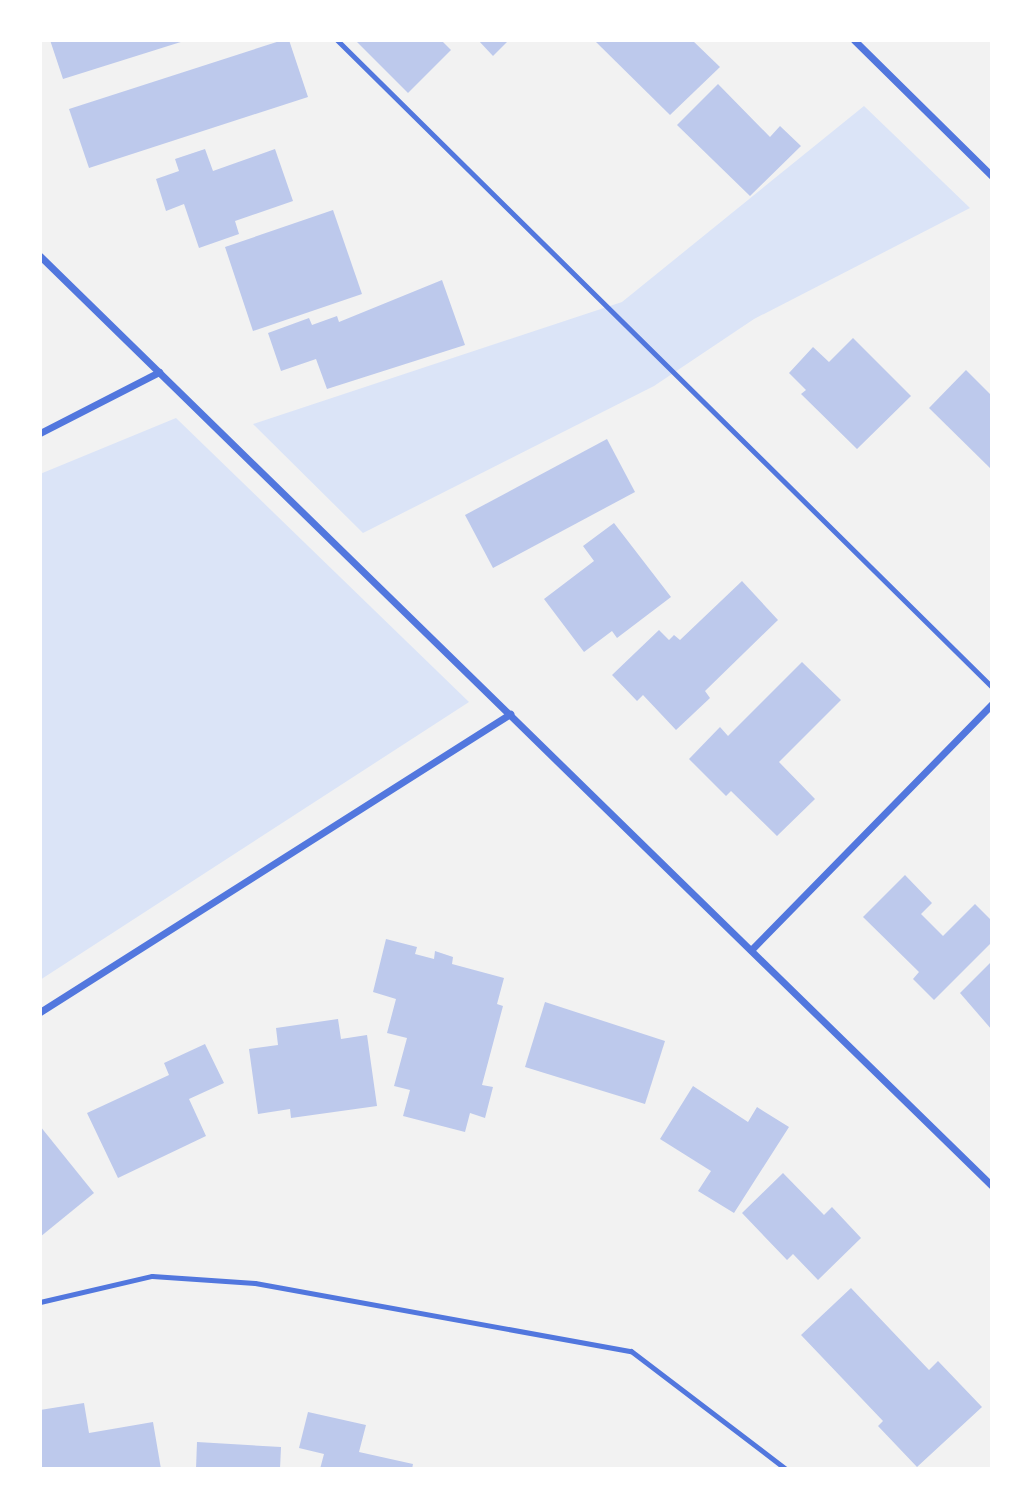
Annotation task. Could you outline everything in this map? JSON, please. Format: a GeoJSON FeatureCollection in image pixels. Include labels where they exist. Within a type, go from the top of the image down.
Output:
{"type":"FeatureCollection","features":[{"type":"Feature","properties":{"kind":"street"},"geometry":{"type":"LineString","coordinates":[[854,40],[992,176]]}},
{"type":"Feature","properties":{"kind":"street"},"geometry":{"type":"LineString","coordinates":[[40,256],[992,1186]]}},
{"type":"Feature","properties":{"kind":"street"},"geometry":{"type":"LineString","coordinates":[[40,433],[159,372]]}},
{"type":"Feature","properties":{"kind":"street"},"geometry":{"type":"LineString","coordinates":[[751,950],[992,704]]}},
{"type":"Feature","properties":{"kind":"street"},"geometry":{"type":"LineString","coordinates":[[40,1012],[509,714]]}},
{"type":"Feature","properties":{"kind":"lane"},"geometry":{"type":"LineString","coordinates":[[337,40],[992,687]]}},
{"type":"Feature","properties":{"kind":"lane"},"geometry":{"type":"LineString","coordinates":[[40,1302],[152,1276],[255,1283],[631,1351],[786,1469]]}},
{"type":"Feature","properties":{"kind":"shaded area"},"geometry":{"type":"Polygon","coordinates":[[[864,106],[970,208],[754,319],[654,386],[363,533],[253,424],[622,302],[864,106]]]}},
{"type":"Feature","properties":{"kind":"shaded area"},"geometry":{"type":"Polygon","coordinates":[[[176,418],[469,702],[40,980],[40,474],[176,418]]]}},
{"type":"Feature","properties":{"kind":"building"},"geometry":{"type":"Polygon","coordinates":[[[50,40],[184,40],[184,41],[63,79],[50,40]]]}},
{"type":"Feature","properties":{"kind":"building"},"geometry":{"type":"Polygon","coordinates":[[[289,40],[308,97],[89,168],[69,109],[289,40]]]}},
{"type":"Feature","properties":{"kind":"building"},"geometry":{"type":"Polygon","coordinates":[[[355,40],[441,40],[451,50],[408,93],[355,40]]]}},
{"type":"Feature","properties":{"kind":"building"},"geometry":{"type":"Polygon","coordinates":[[[478,40],[509,40],[493,56],[478,40]]]}},
{"type":"Feature","properties":{"kind":"building"},"geometry":{"type":"Polygon","coordinates":[[[594,40],[692,40],[720,67],[670,115],[594,40]]]}},
{"type":"Feature","properties":{"kind":"building"},"geometry":{"type":"Polygon","coordinates":[[[718,84],[770,137],[780,126],[801,146],[750,196],[677,125],[718,84]]]}},
{"type":"Feature","properties":{"kind":"building"},"geometry":{"type":"Polygon","coordinates":[[[205,149],[213,171],[275,149],[293,201],[235,221],[239,234],[199,248],[184,204],[166,211],[156,179],[179,171],[175,159],[205,149]]]}},
{"type":"Feature","properties":{"kind":"building"},"geometry":{"type":"Polygon","coordinates":[[[333,210],[362,294],[253,331],[225,247],[333,210]]]}},
{"type":"Feature","properties":{"kind":"building"},"geometry":{"type":"Polygon","coordinates":[[[442,280],[465,345],[327,389],[316,359],[281,371],[268,333],[309,318],[312,325],[337,316],[339,322],[442,280]]]}},
{"type":"Feature","properties":{"kind":"building"},"geometry":{"type":"Polygon","coordinates":[[[853,338],[911,396],[857,449],[801,394],[806,390],[789,373],[813,347],[829,362],[853,338]]]}},
{"type":"Feature","properties":{"kind":"building"},"geometry":{"type":"Polygon","coordinates":[[[966,370],[992,396],[992,470],[929,408],[966,370]]]}},
{"type":"Feature","properties":{"kind":"building"},"geometry":{"type":"Polygon","coordinates":[[[607,439],[635,492],[493,568],[465,515],[607,439]]]}},
{"type":"Feature","properties":{"kind":"building"},"geometry":{"type":"Polygon","coordinates":[[[614,523],[671,597],[617,638],[612,631],[584,652],[544,599],[594,561],[583,546],[614,523]]]}},
{"type":"Feature","properties":{"kind":"building"},"geometry":{"type":"Polygon","coordinates":[[[742,581],[778,620],[705,691],[710,698],[676,730],[643,695],[637,701],[612,675],[659,630],[669,640],[674,635],[680,640],[742,581]]]}},
{"type":"Feature","properties":{"kind":"building"},"geometry":{"type":"Polygon","coordinates":[[[802,662],[841,700],[779,762],[815,799],[777,836],[731,791],[726,796],[689,759],[720,727],[728,736],[802,662]]]}},
{"type":"Feature","properties":{"kind":"building"},"geometry":{"type":"Polygon","coordinates":[[[905,875],[932,903],[921,914],[943,936],[975,904],[992,921],[992,942],[934,1000],[913,979],[919,972],[863,917],[905,875]]]}},
{"type":"Feature","properties":{"kind":"building"},"geometry":{"type":"Polygon","coordinates":[[[386,939],[417,947],[415,954],[434,959],[435,951],[453,957],[452,964],[504,978],[497,1004],[503,1006],[482,1085],[493,1087],[485,1118],[470,1113],[465,1132],[403,1116],[410,1090],[394,1086],[407,1038],[387,1033],[396,999],[373,992],[386,939]]]}},
{"type":"Feature","properties":{"kind":"building"},"geometry":{"type":"Polygon","coordinates":[[[992,961],[992,1030],[960,993],[992,961]]]}},
{"type":"Feature","properties":{"kind":"building"},"geometry":{"type":"Polygon","coordinates":[[[545,1002],[665,1041],[645,1104],[525,1067],[545,1002]]]}},
{"type":"Feature","properties":{"kind":"building"},"geometry":{"type":"Polygon","coordinates":[[[338,1019],[341,1039],[367,1035],[377,1106],[291,1118],[290,1109],[258,1114],[249,1049],[278,1045],[276,1028],[338,1019]]]}},
{"type":"Feature","properties":{"kind":"building"},"geometry":{"type":"Polygon","coordinates":[[[205,1044],[224,1083],[189,1099],[206,1136],[118,1178],[87,1113],[169,1075],[164,1063],[205,1044]]]}},
{"type":"Feature","properties":{"kind":"building"},"geometry":{"type":"Polygon","coordinates":[[[693,1086],[748,1122],[757,1107],[789,1127],[734,1213],[698,1191],[711,1171],[660,1139],[693,1086]]]}},
{"type":"Feature","properties":{"kind":"building"},"geometry":{"type":"Polygon","coordinates":[[[40,1126],[94,1193],[40,1237],[40,1126]]]}},
{"type":"Feature","properties":{"kind":"building"},"geometry":{"type":"Polygon","coordinates":[[[783,1173],[824,1215],[832,1207],[861,1238],[818,1280],[793,1254],[787,1260],[742,1213],[783,1173]]]}},
{"type":"Feature","properties":{"kind":"building"},"geometry":{"type":"Polygon","coordinates":[[[851,1288],[929,1370],[938,1361],[982,1407],[917,1467],[878,1426],[883,1421],[801,1335],[851,1288]]]}},
{"type":"Feature","properties":{"kind":"building"},"geometry":{"type":"Polygon","coordinates":[[[84,1403],[89,1433],[153,1422],[161,1469],[40,1469],[40,1410],[84,1403]]]}},
{"type":"Feature","properties":{"kind":"building"},"geometry":{"type":"Polygon","coordinates":[[[308,1412],[366,1425],[359,1452],[413,1464],[412,1469],[320,1469],[324,1454],[299,1448],[308,1412]]]}},
{"type":"Feature","properties":{"kind":"building"},"geometry":{"type":"Polygon","coordinates":[[[197,1442],[281,1447],[280,1469],[196,1469],[197,1442]]]}}]}
